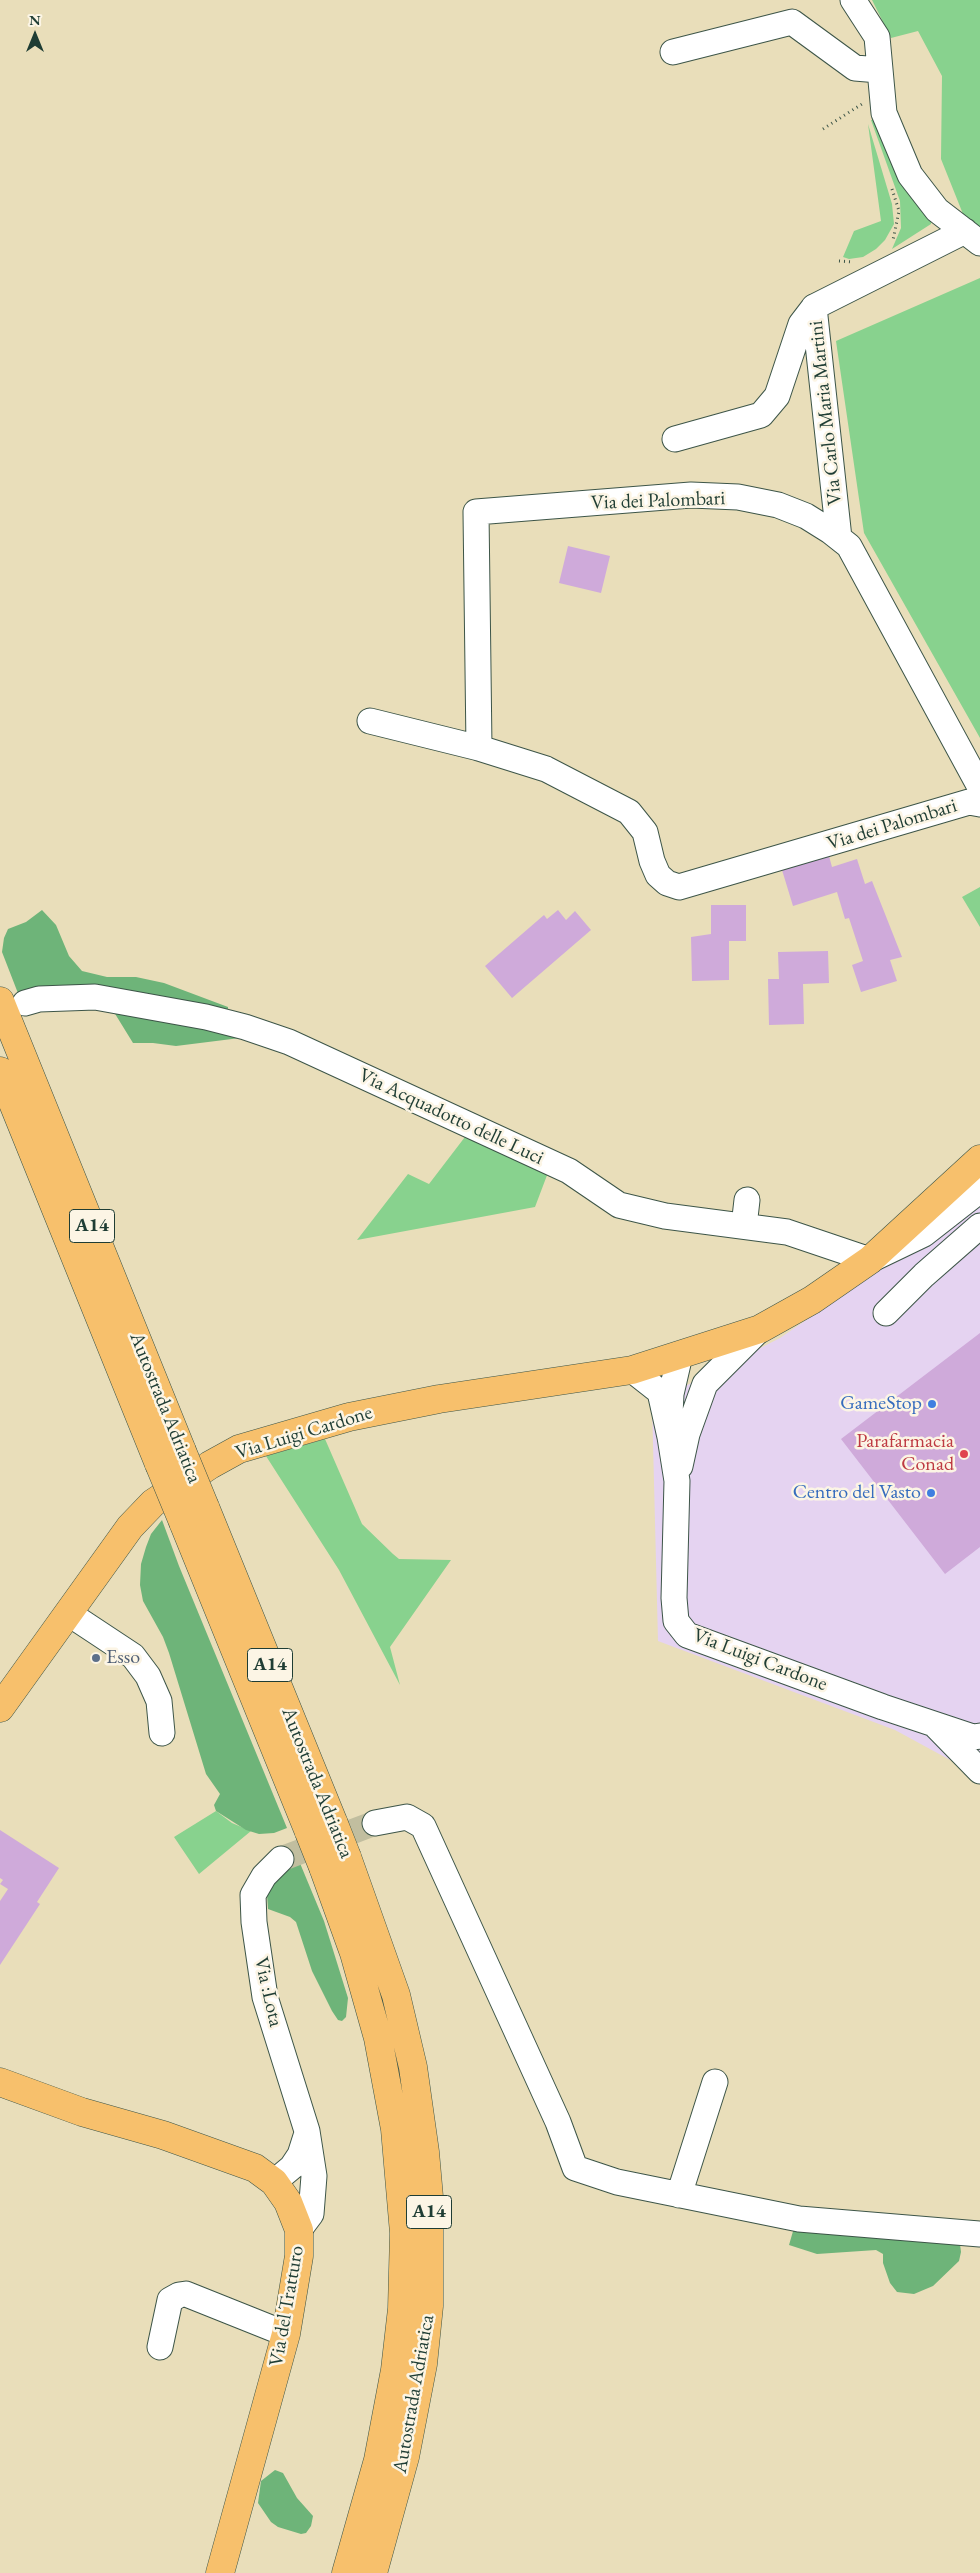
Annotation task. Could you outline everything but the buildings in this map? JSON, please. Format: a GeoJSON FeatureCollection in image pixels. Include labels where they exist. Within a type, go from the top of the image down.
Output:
{"type":"FeatureCollection","features":[{"type":"Feature","properties":{"kind":"main road","name":"Autostrada Adriatica"},"geometry":{"type":"LineString","coordinates":[[12,1002],[170,1458],[183,1522],[309,1832],[335,1862],[375,1932],[400,2014],[420,2108],[429,2197],[429,2306],[423,2364],[405,2457],[373,2573]]}},
{"type":"Feature","properties":{"kind":"main road","name":"Autostrada Adriatica"},"geometry":{"type":"LineString","coordinates":[[0,1071],[170,1458],[205,1506],[334,1824],[335,1862],[354,1952],[370,2003],[383,2060],[398,2154],[404,2233],[402,2309],[395,2370],[378,2460],[346,2573]]}},
{"type":"Feature","properties":{"kind":"main road","name":"Via Luigi Cardone"},"geometry":{"type":"LineString","coordinates":[[0,1708],[130,1527],[153,1503],[210,1465],[239,1449],[349,1416],[439,1398],[632,1370],[760,1329],[812,1300],[870,1260],[980,1159]]}},
{"type":"Feature","properties":{"kind":"main road","name":"Via del Tratturo"},"geometry":{"type":"LineString","coordinates":[[0,2082],[82,2112],[163,2135],[255,2168],[274,2182],[288,2202],[299,2230],[299,2256],[286,2334],[220,2573]]}},
{"type":"Feature","properties":{"kind":"street"},"geometry":{"type":"LineString","coordinates":[[853,0],[877,37],[884,113],[910,175],[937,210],[972,237]]}},
{"type":"Feature","properties":{"kind":"street"},"geometry":{"type":"LineString","coordinates":[[673,52],[792,22],[855,68],[879,70]]}},
{"type":"Feature","properties":{"kind":"street","name":"Via Carlo Maria Martini"},"geometry":{"type":"LineString","coordinates":[[839,538],[814,307],[972,237]]}},
{"type":"Feature","properties":{"kind":"street"},"geometry":{"type":"LineString","coordinates":[[675,439],[761,415],[776,396],[801,324],[814,307]]}},
{"type":"Feature","properties":{"kind":"street","name":"Via dei Palombari"},"geometry":{"type":"LineString","coordinates":[[479,748],[476,512],[690,495],[738,497],[778,505],[806,516],[849,546],[980,787]]}},
{"type":"Feature","properties":{"kind":"street","name":"Via dei Palombari"},"geometry":{"type":"LineString","coordinates":[[370,721],[479,748],[546,769],[629,812],[646,832],[652,861],[658,875],[679,888],[969,802],[980,804]]}},
{"type":"Feature","properties":{"kind":"street","name":"Via Acquadotto delle Luci"},"geometry":{"type":"LineString","coordinates":[[12,1002],[95,997],[206,1017],[245,1027],[289,1042],[569,1171],[619,1205],[665,1216],[787,1232],[870,1260]]}},
{"type":"Feature","properties":{"kind":"street","name":"Via Luigi Cardone"},"geometry":{"type":"LineString","coordinates":[[870,1260],[924,1234],[980,1190]]}},
{"type":"Feature","properties":{"kind":"street"},"geometry":{"type":"LineString","coordinates":[[744,1226],[747,1200]]}},
{"type":"Feature","properties":{"kind":"street"},"geometry":{"type":"LineString","coordinates":[[886,1314],[924,1274],[980,1226]]}},
{"type":"Feature","properties":{"kind":"street","name":"Via Luigi Cardone"},"geometry":{"type":"LineString","coordinates":[[678,1436],[705,1384],[760,1329]]}},
{"type":"Feature","properties":{"kind":"street","name":"Via Luigi Cardone"},"geometry":{"type":"LineString","coordinates":[[680,1355],[690,1381],[678,1436],[674,1598],[676,1621],[687,1635],[933,1724],[974,1737],[980,1736]]}},
{"type":"Feature","properties":{"kind":"street","name":"Via Luigi Cardone"},"geometry":{"type":"LineString","coordinates":[[632,1370],[660,1392],[678,1436]]}},
{"type":"Feature","properties":{"kind":"street"},"geometry":{"type":"LineString","coordinates":[[68,1613],[133,1656],[148,1676],[159,1701],[162,1733]]}},
{"type":"Feature","properties":{"kind":"street"},"geometry":{"type":"LineString","coordinates":[[933,1724],[980,1771]]}},
{"type":"Feature","properties":{"kind":"street"},"geometry":{"type":"LineString","coordinates":[[376,1823],[407,1817],[423,1826],[558,2122],[574,2168],[617,2182],[799,2219],[980,2234]]}},
{"type":"Feature","properties":{"kind":"street","name":"Via :Lota"},"geometry":{"type":"LineString","coordinates":[[281,1859],[264,1876],[253,1895],[254,1922],[265,1997],[307,2131],[314,2176],[311,2214],[299,2230]]}},
{"type":"Feature","properties":{"kind":"street"},"geometry":{"type":"LineString","coordinates":[[679,2195],[715,2082]]}},
{"type":"Feature","properties":{"kind":"street"},"geometry":{"type":"LineString","coordinates":[[274,2182],[292,2168],[300,2155],[307,2131]]}},
{"type":"Feature","properties":{"kind":"street"},"geometry":{"type":"LineString","coordinates":[[160,2347],[170,2300],[179,2295],[186,2294],[286,2334]]}},
{"type":"Feature","properties":{"kind":"path"},"geometry":{"type":"LineString","coordinates":[[823,129],[848,114]]}},
{"type":"Feature","properties":{"kind":"path"},"geometry":{"type":"LineString","coordinates":[[889,180],[899,211],[896,239],[889,244]]}},
{"type":"Feature","properties":{"kind":"path"},"geometry":{"type":"LineString","coordinates":[[839,260],[862,260]]}},
{"type":"Feature","properties":{"kind":"shaded area","name":"Centro del Vasto"},"geometry":{"type":"Polygon","coordinates":[[[980,1177],[980,1784],[952,1761],[895,1730],[658,1641],[652,1403],[780,1338],[879,1270],[980,1177]]]}},
{"type":"Feature","properties":{"kind":"green space"},"geometry":{"type":"Polygon","coordinates":[[[872,0],[980,0],[980,228],[963,214],[941,159],[942,76],[918,31],[891,38],[872,0]]]}},
{"type":"Feature","properties":{"kind":"green space"},"geometry":{"type":"Polygon","coordinates":[[[877,119],[931,216],[931,224],[892,249],[901,228],[900,201],[871,120],[877,119]]]}},
{"type":"Feature","properties":{"kind":"green space"},"geometry":{"type":"Polygon","coordinates":[[[868,124],[892,204],[894,224],[885,240],[876,249],[863,257],[849,259],[843,257],[854,231],[881,221],[868,124]]]}},
{"type":"Feature","properties":{"kind":"green space"},"geometry":{"type":"Polygon","coordinates":[[[980,278],[980,738],[864,533],[836,341],[980,278]]]}},
{"type":"Feature","properties":{"kind":"green space"},"geometry":{"type":"Polygon","coordinates":[[[980,887],[980,927],[962,897],[980,887]]]}},
{"type":"Feature","properties":{"kind":"green space"},"geometry":{"type":"Polygon","coordinates":[[[42,910],[56,925],[69,956],[82,971],[107,977],[136,977],[164,983],[228,1007],[228,1012],[240,1038],[176,1046],[133,1043],[109,1004],[21,1001],[2,952],[4,938],[8,929],[26,922],[42,910]]]}},
{"type":"Feature","properties":{"kind":"green space"},"geometry":{"type":"Polygon","coordinates":[[[468,1133],[549,1170],[535,1207],[357,1240],[408,1174],[429,1184],[468,1133]]]}},
{"type":"Feature","properties":{"kind":"green space"},"geometry":{"type":"Polygon","coordinates":[[[325,1439],[362,1524],[393,1554],[399,1559],[451,1560],[390,1647],[400,1685],[339,1570],[266,1456],[325,1439]]]}},
{"type":"Feature","properties":{"kind":"green space"},"geometry":{"type":"Polygon","coordinates":[[[162,1520],[179,1566],[287,1828],[274,1833],[259,1834],[246,1830],[216,1811],[214,1805],[220,1794],[206,1774],[169,1653],[163,1637],[143,1601],[140,1585],[141,1564],[146,1547],[151,1534],[162,1520]]]}},
{"type":"Feature","properties":{"kind":"green space"},"geometry":{"type":"Polygon","coordinates":[[[216,1811],[232,1823],[251,1831],[199,1874],[174,1837],[216,1811]]]}},
{"type":"Feature","properties":{"kind":"green space"},"geometry":{"type":"Polygon","coordinates":[[[297,1856],[324,1921],[348,1998],[346,2017],[342,2021],[338,2020],[332,2011],[312,1971],[296,1922],[290,1917],[268,1909],[267,1895],[281,1865],[297,1856]]]}},
{"type":"Feature","properties":{"kind":"green space"},"geometry":{"type":"Polygon","coordinates":[[[796,2221],[960,2244],[961,2252],[959,2261],[933,2286],[914,2294],[897,2292],[890,2283],[883,2263],[883,2254],[876,2250],[817,2254],[789,2245],[796,2221]]]}},
{"type":"Feature","properties":{"kind":"green space"},"geometry":{"type":"Polygon","coordinates":[[[275,2470],[283,2473],[297,2498],[313,2516],[311,2526],[306,2533],[301,2534],[278,2527],[271,2522],[258,2503],[261,2481],[275,2470]]]}},
{"type":"Feature","properties":{"kind":"tunnel"},"geometry":{"type":"LineString","coordinates":[[281,1859],[375,1823]]}},
{"type":"Feature","properties":{"kind":"place","name":"GameStop"},"geometry":{"type":"Point","coordinates":[932,1404]}},
{"type":"Feature","properties":{"kind":"place","name":"Parafarmacia Conad"},"geometry":{"type":"Point","coordinates":[964,1454]}},
{"type":"Feature","properties":{"kind":"place","name":"Centro del Vasto"},"geometry":{"type":"Point","coordinates":[931,1493]}},
{"type":"Feature","properties":{"kind":"place","name":"Esso"},"geometry":{"type":"Point","coordinates":[96,1658]}}]}
